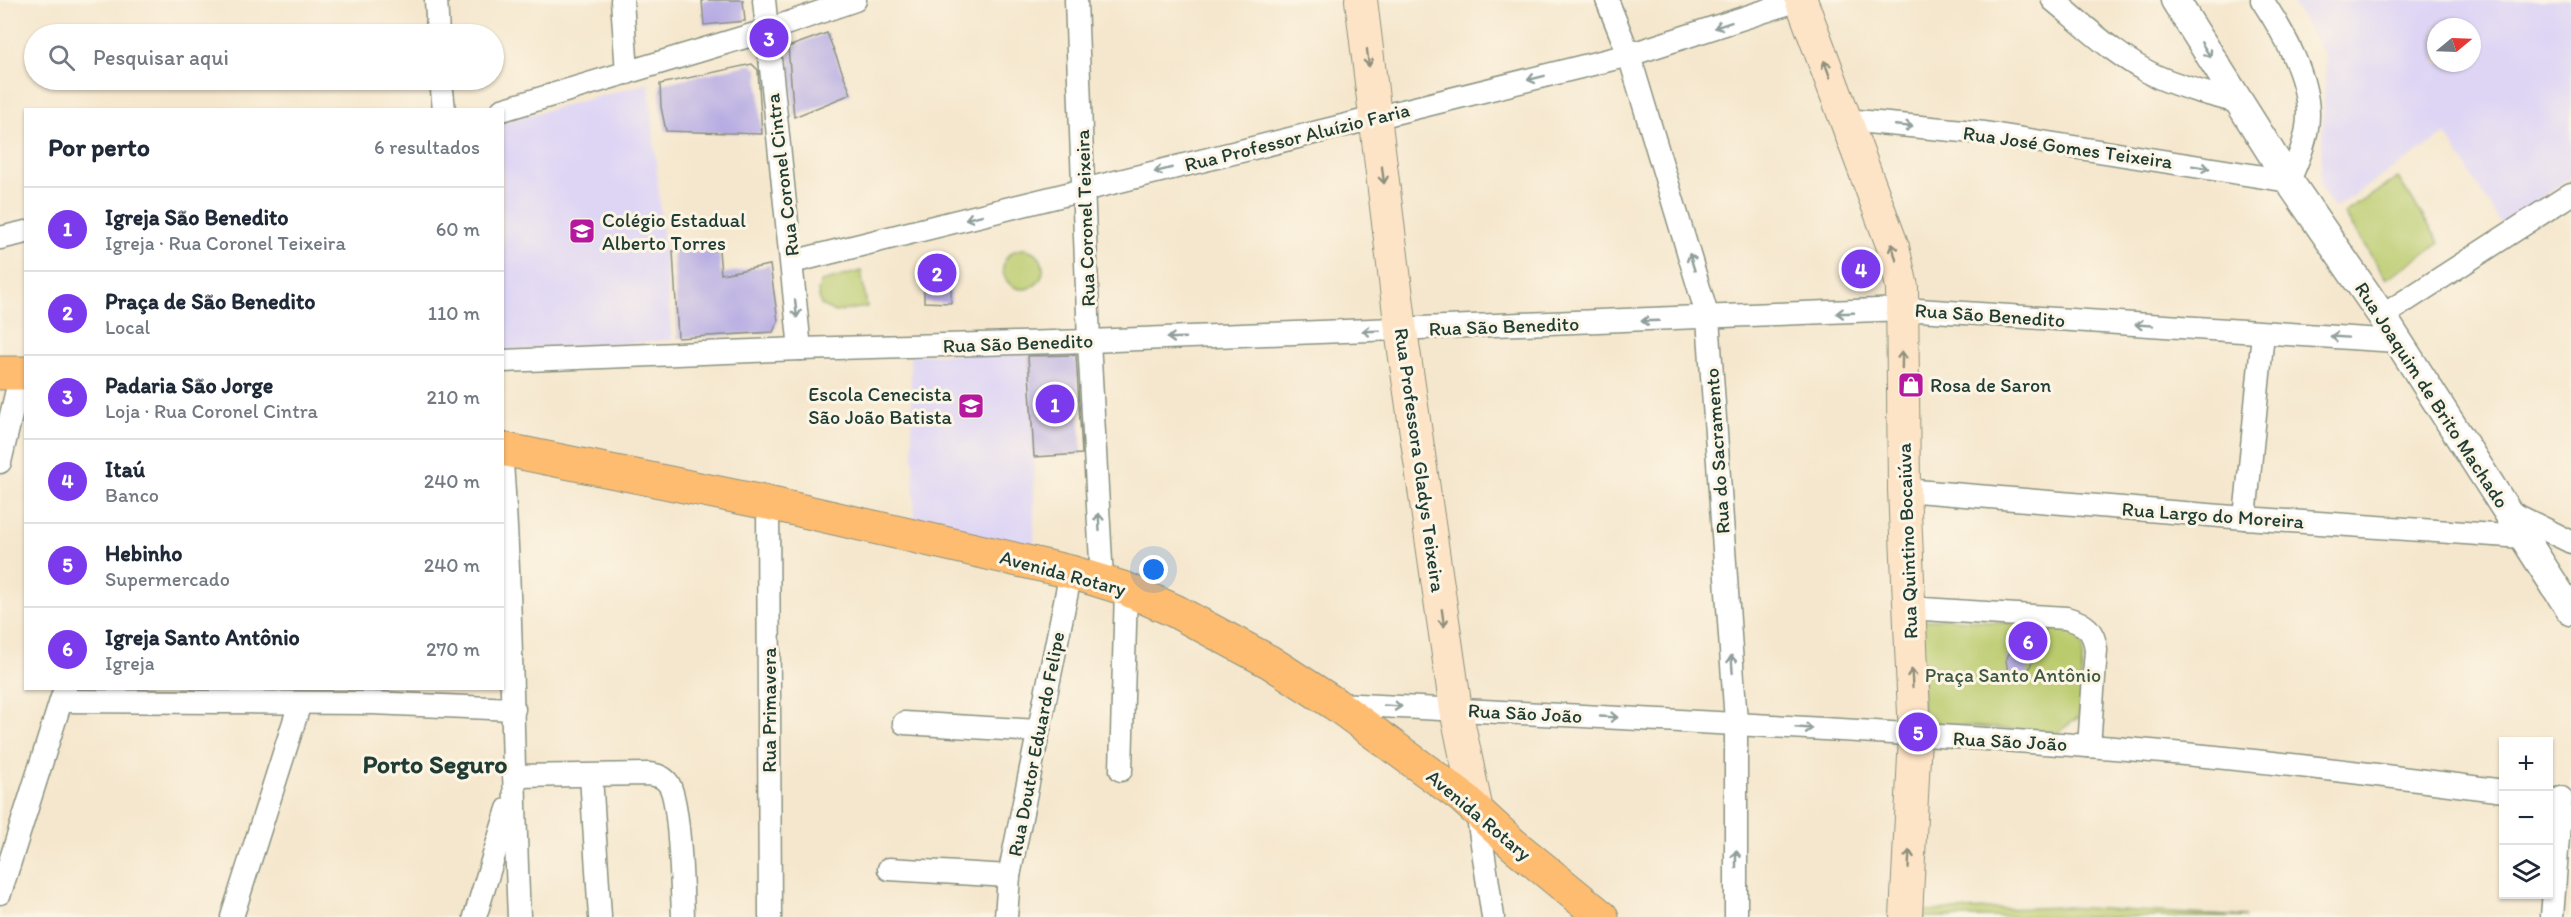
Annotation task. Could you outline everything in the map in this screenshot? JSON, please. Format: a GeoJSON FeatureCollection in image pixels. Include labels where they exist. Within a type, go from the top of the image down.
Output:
{"type":"FeatureCollection","features":[{"type":"Feature","properties":{"kind":"main road","name":"Rua Professora Gladys Teixeira"},"geometry":{"type":"LineString","coordinates":[[1361,0],[1401,330],[1456,710],[1477,810]]}},
{"type":"Feature","properties":{"kind":"main road","name":"Rua Quintino Bocaiúva"},"geometry":{"type":"LineString","coordinates":[[1800,0],[1893,247],[1902,286],[1904,490],[1915,736],[1906,917]]}},
{"type":"Feature","properties":{"kind":"main road","name":"Avenida Rotary"},"geometry":{"type":"LineString","coordinates":[[504,449],[768,503],[1071,572],[1114,585],[1175,611],[1270,662],[1385,738],[1477,810],[1514,846],[1602,917]]}},
{"type":"Feature","properties":{"kind":"street"},"geometry":{"type":"LineString","coordinates":[[436,0],[437,24]]}},
{"type":"Feature","properties":{"kind":"street"},"geometry":{"type":"LineString","coordinates":[[622,0],[627,73]]}},
{"type":"Feature","properties":{"kind":"street","name":"Rua Coronel Cintra"},"geometry":{"type":"LineString","coordinates":[[764,0],[765,31],[801,349]]}},
{"type":"Feature","properties":{"kind":"street"},"geometry":{"type":"LineString","coordinates":[[504,109],[765,31],[855,0]]}},
{"type":"Feature","properties":{"kind":"street","name":"Rua Coronel Teixeira"},"geometry":{"type":"LineString","coordinates":[[1076,0],[1089,341],[1114,585],[1121,770]]}},
{"type":"Feature","properties":{"kind":"street","name":"Rua do Sacramento"},"geometry":{"type":"LineString","coordinates":[[1607,0],[1629,55],[1708,318],[1736,722],[1736,917]]}},
{"type":"Feature","properties":{"kind":"street","name":"Rua Professor Aluízio Faria"},"geometry":{"type":"LineString","coordinates":[[792,262],[1629,55],[1800,0]]}},
{"type":"Feature","properties":{"kind":"street"},"geometry":{"type":"LineString","coordinates":[[2053,0],[2131,62],[2158,77],[2238,102]]}},
{"type":"Feature","properties":{"kind":"street","name":"Rua Joaquim de Brito Machado"},"geometry":{"type":"LineString","coordinates":[[2175,0],[2289,181],[2382,316],[2571,611]]}},
{"type":"Feature","properties":{"kind":"street"},"geometry":{"type":"LineString","coordinates":[[2262,0],[2285,35],[2300,73],[2308,114],[2304,143],[2289,181]]}},
{"type":"Feature","properties":{"kind":"street"},"geometry":{"type":"LineString","coordinates":[[442,90],[444,108]]}},
{"type":"Feature","properties":{"kind":"street","name":"Rua José Gomes Teixeira"},"geometry":{"type":"LineString","coordinates":[[1846,120],[1985,133],[2289,181]]}},
{"type":"Feature","properties":{"kind":"street"},"geometry":{"type":"LineString","coordinates":[[2382,316],[2571,194]]}},
{"type":"Feature","properties":{"kind":"street"},"geometry":{"type":"LineString","coordinates":[[0,238],[24,232]]}},
{"type":"Feature","properties":{"kind":"street","name":"Rua São Benedito"},"geometry":{"type":"LineString","coordinates":[[504,361],[1401,330],[1903,309],[2397,341]]}},
{"type":"Feature","properties":{"kind":"street"},"geometry":{"type":"LineString","coordinates":[[2246,518],[2263,333]]}},
{"type":"Feature","properties":{"kind":"street"},"geometry":{"type":"LineString","coordinates":[[0,462],[15,373]]}},
{"type":"Feature","properties":{"kind":"street","name":"Rua Largo do Moreira"},"geometry":{"type":"LineString","coordinates":[[1904,490],[2246,518],[2523,537]]}},
{"type":"Feature","properties":{"kind":"street","name":"Rua Primavera"},"geometry":{"type":"LineString","coordinates":[[768,503],[770,917]]}},
{"type":"Feature","properties":{"kind":"street"},"geometry":{"type":"LineString","coordinates":[[504,504],[514,709],[514,785],[519,917]]}},
{"type":"Feature","properties":{"kind":"street"},"geometry":{"type":"LineString","coordinates":[[2508,511],[2571,542]]}},
{"type":"Feature","properties":{"kind":"street","name":"Rua Doutor Eduardo Felipe"},"geometry":{"type":"LineString","coordinates":[[1006,917],[1009,876],[1071,572]]}},
{"type":"Feature","properties":{"kind":"street"},"geometry":{"type":"LineString","coordinates":[[1908,608],[2066,618],[2081,622],[2090,629],[2095,637],[2096,650],[2089,746]]}},
{"type":"Feature","properties":{"kind":"street"},"geometry":{"type":"LineString","coordinates":[[0,893],[63,695],[300,702],[373,696],[514,709]]}},
{"type":"Feature","properties":{"kind":"street"},"geometry":{"type":"LineString","coordinates":[[232,917],[300,702]]}},
{"type":"Feature","properties":{"kind":"street","name":"Rua São João"},"geometry":{"type":"LineString","coordinates":[[1335,704],[1736,722],[1915,736],[2089,746],[2284,763],[2499,789]]}},
{"type":"Feature","properties":{"kind":"street"},"geometry":{"type":"LineString","coordinates":[[904,723],[1038,731]]}},
{"type":"Feature","properties":{"kind":"street"},"geometry":{"type":"LineString","coordinates":[[514,785],[591,776],[648,774],[659,776],[667,782],[672,790],[677,827],[684,917]]}},
{"type":"Feature","properties":{"kind":"street"},"geometry":{"type":"LineString","coordinates":[[591,776],[600,917]]}},
{"type":"Feature","properties":{"kind":"street"},"geometry":{"type":"LineString","coordinates":[[475,917],[514,785]]}},
{"type":"Feature","properties":{"kind":"street"},"geometry":{"type":"LineString","coordinates":[[2552,917],[2560,798]]}},
{"type":"Feature","properties":{"kind":"street","name":"Rua Professora Gladys Teixeira"},"geometry":{"type":"LineString","coordinates":[[1477,810],[1493,917]]}},
{"type":"Feature","properties":{"kind":"street"},"geometry":{"type":"LineString","coordinates":[[889,869],[1009,876]]}},
{"type":"Feature","properties":{"kind":"shaded area"},"geometry":{"type":"Polygon","coordinates":[[[2291,0],[2571,0],[2571,177],[2501,224],[2446,134],[2334,208],[2320,186],[2326,57],[2291,0]]]}},
{"type":"Feature","properties":{"kind":"shaded area","name":"Colégio Estadual Alberto Torres"},"geometry":{"type":"Polygon","coordinates":[[[649,83],[672,340],[504,351],[504,122],[649,83]]]}},
{"type":"Feature","properties":{"kind":"shaded area","name":"Escola Cenecista São João Batista"},"geometry":{"type":"Polygon","coordinates":[[[1027,353],[1034,457],[1034,550],[915,524],[910,355],[1027,353]]]}},
{"type":"Feature","properties":{"kind":"green space"},"geometry":{"type":"Polygon","coordinates":[[[2398,178],[2440,243],[2386,279],[2344,213],[2398,178]]]}},
{"type":"Feature","properties":{"kind":"green space"},"geometry":{"type":"Polygon","coordinates":[[[1023,249],[1031,250],[1037,255],[1042,261],[1042,277],[1037,283],[1031,288],[1023,289],[1015,288],[1009,283],[1004,277],[1003,269],[1004,261],[1009,255],[1015,250],[1023,249]]]}},
{"type":"Feature","properties":{"kind":"green space"},"geometry":{"type":"Polygon","coordinates":[[[861,271],[867,307],[835,312],[821,305],[818,291],[821,282],[861,271]]]}},
{"type":"Feature","properties":{"kind":"green space","name":"Praça Santo Antônio"},"geometry":{"type":"Polygon","coordinates":[[[1943,618],[2074,628],[2083,647],[2079,717],[2057,733],[1923,723],[1918,622],[1943,618]]]}},
{"type":"Feature","properties":{"kind":"green space"},"geometry":{"type":"Polygon","coordinates":[[[2066,907],[2246,917],[1918,917],[1918,911],[2066,907]]]}},
{"type":"Feature","properties":{"kind":"building"},"geometry":{"type":"Polygon","coordinates":[[[702,0],[743,0],[745,21],[704,25],[702,0]]]}},
{"type":"Feature","properties":{"kind":"building"},"geometry":{"type":"Polygon","coordinates":[[[827,33],[851,94],[794,117],[788,47],[827,33]]]}},
{"type":"Feature","properties":{"kind":"building"},"geometry":{"type":"Polygon","coordinates":[[[752,64],[758,70],[762,134],[666,131],[661,107],[660,84],[752,64]]]}},
{"type":"Feature","properties":{"kind":"building"},"geometry":{"type":"Polygon","coordinates":[[[719,250],[721,274],[770,265],[778,321],[773,332],[678,338],[673,251],[719,250]]]}},
{"type":"Feature","properties":{"kind":"building"},"geometry":{"type":"Polygon","coordinates":[[[924,286],[951,286],[951,303],[924,302],[924,286]]]}},
{"type":"Feature","properties":{"kind":"building"},"geometry":{"type":"Polygon","coordinates":[[[1076,355],[1082,454],[1034,457],[1028,356],[1076,355]]]}},
{"type":"Feature","properties":{"kind":"building"},"geometry":{"type":"Polygon","coordinates":[[[2021,629],[2046,630],[2024,680],[2008,672],[2006,660],[2021,629]]]}},
{"type":"Feature","properties":{"kind":"place","name":"Padaria São Jorge"},"geometry":{"type":"Point","coordinates":[769,38]}},
{"type":"Feature","properties":{"kind":"place","name":"Colégio Estadual Alberto Torres"},"geometry":{"type":"Point","coordinates":[582,231]}},
{"type":"Feature","properties":{"kind":"place","name":"Itaú"},"geometry":{"type":"Point","coordinates":[1861,269]}},
{"type":"Feature","properties":{"kind":"place","name":"Praça de São Benedito"},"geometry":{"type":"Point","coordinates":[937,273]}},
{"type":"Feature","properties":{"kind":"place","name":"Rosa de Saron"},"geometry":{"type":"Point","coordinates":[1911,385]}},
{"type":"Feature","properties":{"kind":"place","name":"Igreja São Benedito"},"geometry":{"type":"Point","coordinates":[1055,404]}},
{"type":"Feature","properties":{"kind":"place","name":"Escola Cenecista São João Batista"},"geometry":{"type":"Point","coordinates":[971,406]}},
{"type":"Feature","properties":{"kind":"place","name":"Igreja Santo Antônio"},"geometry":{"type":"Point","coordinates":[2028,641]}},
{"type":"Feature","properties":{"kind":"place","name":"Hebinho"},"geometry":{"type":"Point","coordinates":[1918,732]}},
{"type":"Feature","properties":{"kind":"district","name":"Porto Seguro"},"geometry":{"type":"Point","coordinates":[435,764]}}]}
